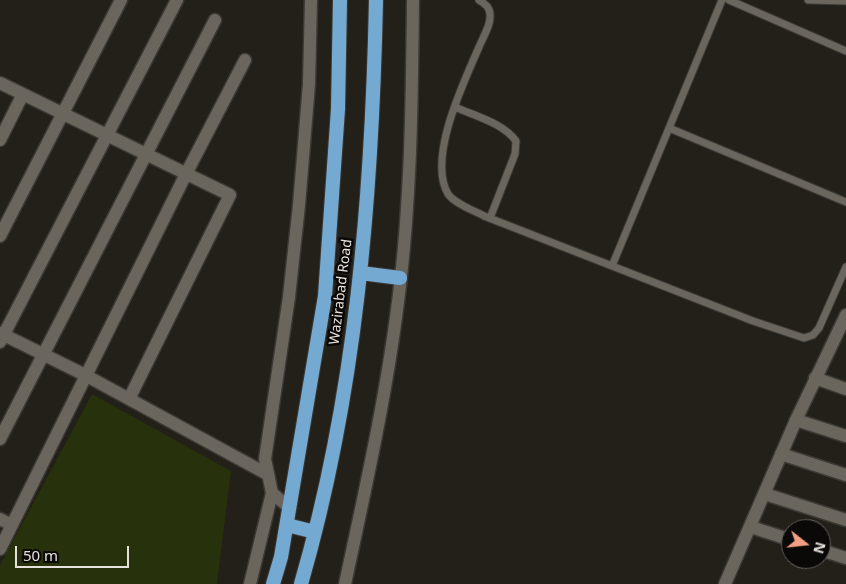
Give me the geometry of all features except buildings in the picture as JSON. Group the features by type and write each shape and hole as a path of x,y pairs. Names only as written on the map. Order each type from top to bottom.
{"highway":[{"name":"Wazirabad Road","path":"273,584 281,557 290,508 325,296 338,109 340,0"},
{"name":"Wazirabad Road","path":"301,584 337,437 361,273 374,122 376,0"},
{"path":"361,273 400,278"},
{"path":"287,524 315,532"}],"street":[{"path":"0,236 121,0"},
{"path":"177,0 1,337 85,375 267,474"},
{"path":"250,584 272,493 267,474 265,449 289,297 299,205 309,84 311,0"},
{"path":"345,584 374,447 398,302 412,138 413,0"},
{"path":"0,439 215,20"},
{"path":"0,549 85,375 245,60"},
{"path":"0,83 230,195 129,399"},
{"path":"0,140 24,94"},
{"path":"725,584 796,420 846,315"},
{"path":"816,378 846,389"},
{"path":"796,420 846,436"},
{"path":"781,454 846,474"},
{"path":"272,493 290,508"},
{"path":"765,494 846,520"},
{"path":"0,519 12,525"},
{"path":"751,527 781,537"},
{"path":"831,553 846,558"}],"lane":[{"path":"480,0 488,2 490,15 487,28 455,107 444,147 444,185 449,196 490,218 753,321 804,338 813,335 819,328 846,268"},
{"path":"612,266 722,0"},
{"path":"729,0 846,52"},
{"path":"808,0 846,0"},
{"path":"455,107 502,128 511,134 516,141 515,154 490,218"},
{"path":"669,128 846,202"}],"green space":[{"path":"92,394 231,471 217,584 0,584 0,565"}]}
